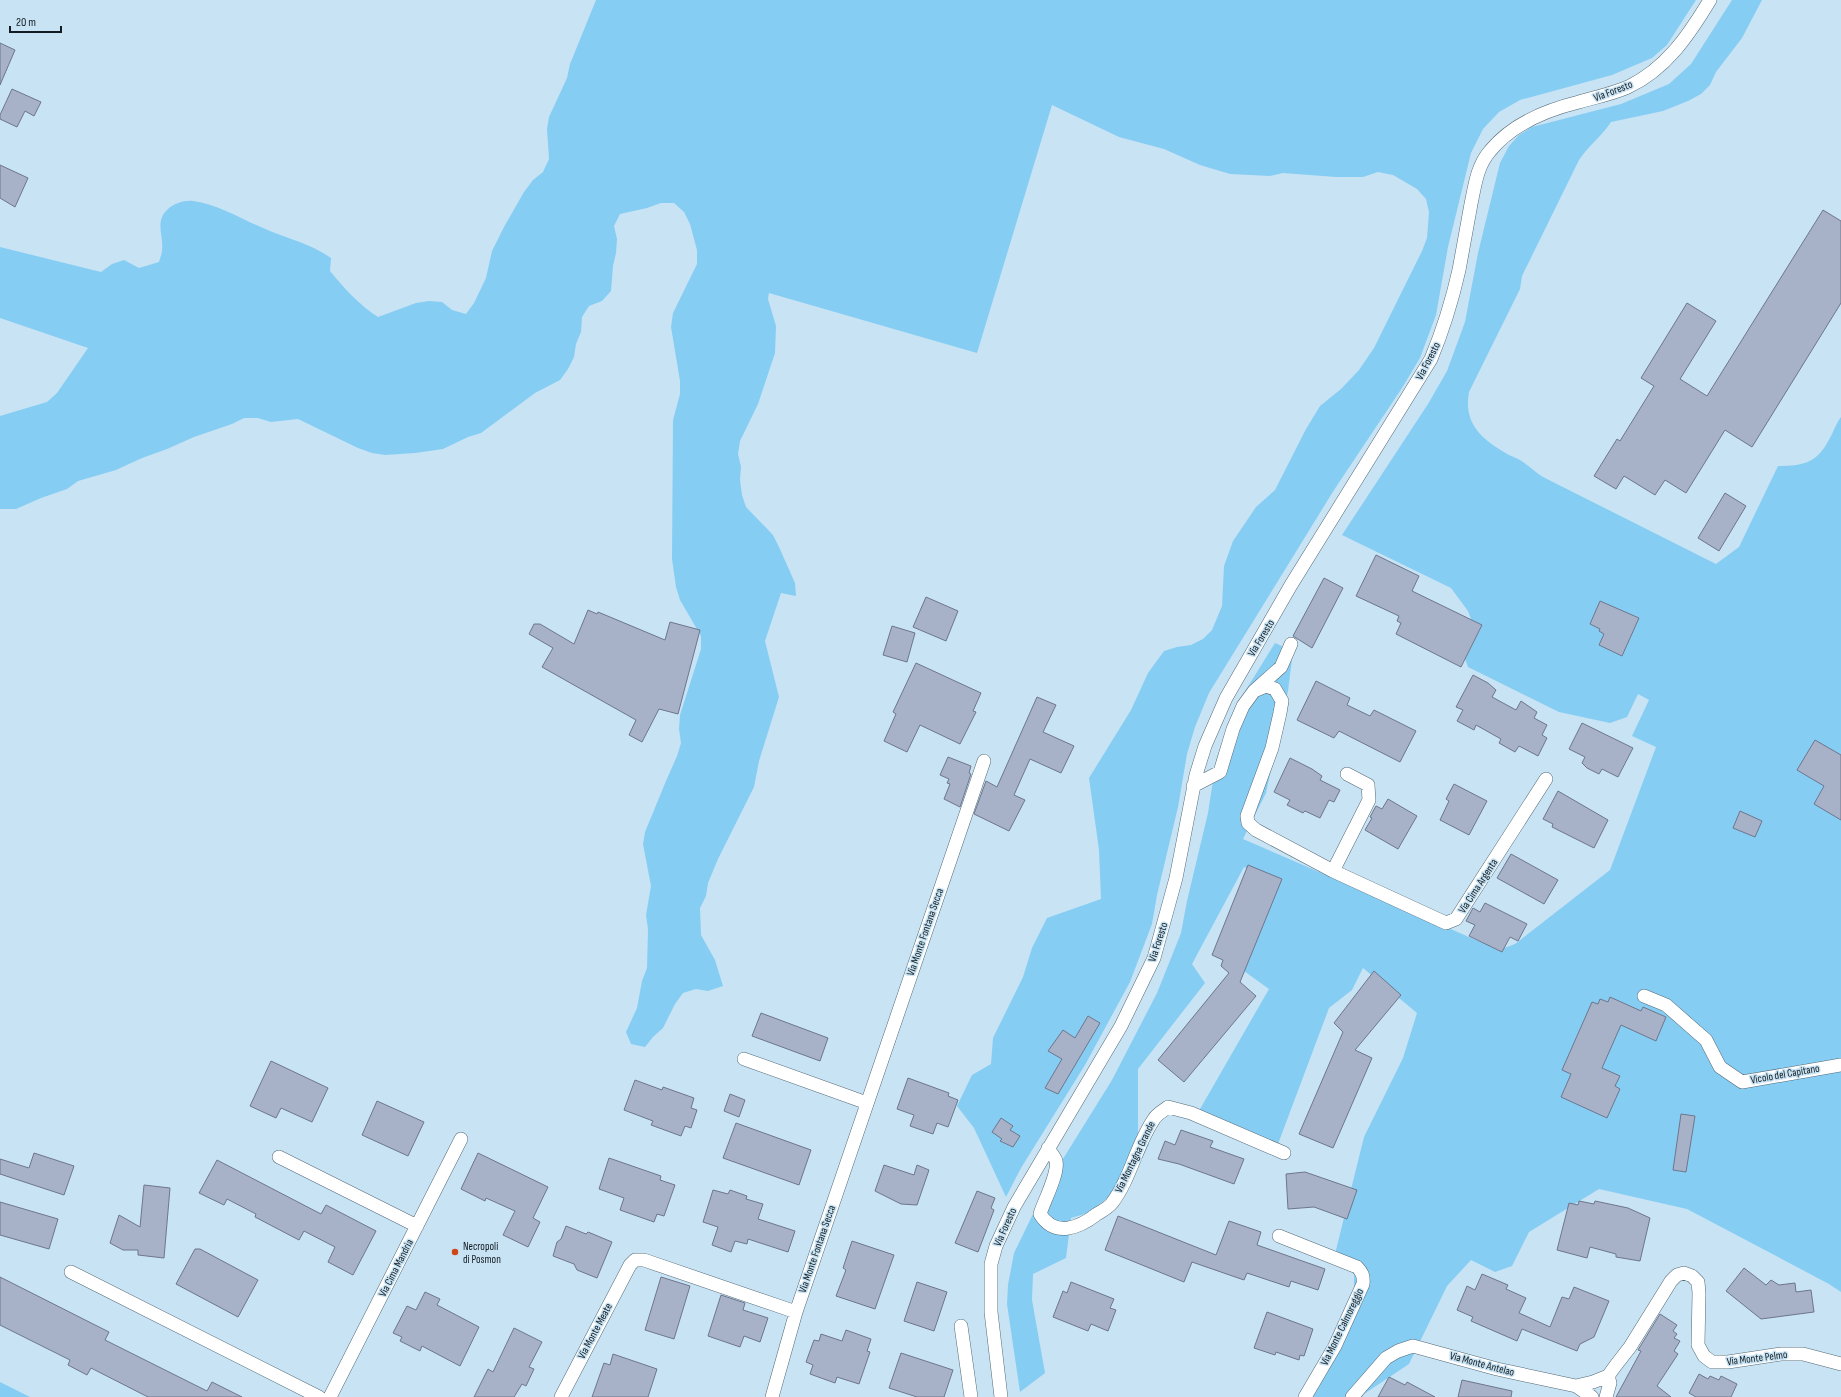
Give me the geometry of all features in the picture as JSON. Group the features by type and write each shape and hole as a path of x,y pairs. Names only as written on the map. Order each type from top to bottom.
{"street":[{"name":"Via Foresto","path":"1001,1397 990,1312 991,1264 996,1246 1014,1207 1121,1026 1154,958 1176,878 1193,786 1205,746 1212,729 1249,656 1291,585 1431,359 1443,330 1459,270 1474,185 1479,169 1489,152 1506,134 1525,121 1578,102 1601,97 1629,87 1649,74 1675,53 1694,27 1710,0"},
{"path":"1193,786 1220,772 1233,729 1243,706 1254,691 1281,667 1291,644"},
{"name":"Via Cima Argenta","path":"1254,691 1266,686 1275,688 1282,702 1272,748 1247,816 1248,823 1256,830 1334,871 1446,924 1456,919 1546,779"},
{"name":"Via Monte Fontana Secca","path":"772,1397 796,1312 984,761"},
{"path":"1334,871 1368,800 1368,785 1346,774"},
{"name":"Vicolo del Capitano","path":"1644,996 1666,1005 1706,1040 1720,1068 1742,1082 1841,1065"},
{"path":"744,1059 867,1103"},
{"name":"Via Montagna Grande","path":"1048,1148 1056,1160 1057,1171 1044,1200 1040,1214 1045,1222 1054,1227 1066,1230 1087,1222 1111,1204 1126,1179 1143,1139 1154,1118 1168,1107 1191,1113 1284,1153"},
{"name":"Via Cima Mandria","path":"330,1397 461,1139"},
{"path":"279,1157 417,1226"},
{"name":"Via Monte Calmoreggio","path":"1279,1236 1357,1267 1362,1272 1364,1278 1363,1284 1335,1346 1305,1397"},
{"name":"Via Monte Meate","path":"561,1397 630,1265 635,1260 644,1260 796,1312"},
{"path":"71,1272 319,1397"},
{"name":"Via Monte Pelmo","path":"1608,1376 1630,1347 1671,1281 1677,1275 1684,1273 1692,1276 1698,1282 1698,1345 1704,1356 1712,1362 1728,1362 1781,1354 1803,1354 1841,1364"},
{"path":"961,1326 971,1397"},
{"name":"Via Monte Antelao","path":"1352,1397 1386,1358 1398,1351 1414,1346 1497,1369 1576,1386 1594,1382 1608,1376"},
{"path":"1606,1397 1610,1383 1608,1376"},
{"path":"1576,1386 1592,1397"}],"shaded area":[{"path":"596,0 1696,0 1667,45 1652,58 1612,75 1520,100 1499,112 1483,129 1471,153 1448,247 1436,315 1420,358 1402,388 1334,490 1209,693 1195,727 1187,754 1178,807 1157,895 1152,924 1130,982 1085,1065 1021,1168 1006,1197 974,1128 957,1106 972,1075 991,1064 993,1038 1023,977 1032,948 1047,918 1101,899 1099,850 1089,778 1131,710 1148,673 1164,651 1191,645 1203,639 1212,630 1222,606 1224,566 1233,541 1256,507 1275,490 1306,429 1320,406 1341,389 1359,370 1374,348 1427,238 1429,212 1426,199 1417,189 1393,175 1378,172 1363,177 1336,177 1283,173 1270,176 1230,174 1200,165 1164,149 1119,137 1052,105 977,353 769,293 768,299 776,326 775,353 758,404 740,441 738,454 741,467 740,480 742,495 746,507 773,535 795,583 796,596 781,593 765,641 779,697 759,761 754,787 718,859 708,883 706,896 700,908 701,935 715,960 723,986 708,991 696,989 683,993 675,1004 663,1028 645,1047 631,1044 626,1032 637,1008 642,981 647,968 648,929 646,915 651,886 643,844 645,832 681,743 679,729 680,715 701,649 701,636 680,600 676,587 672,559 673,420 680,394 680,381 671,327 673,313 697,264 697,250 690,224 684,212 674,203 661,203 647,208 620,214 614,226 617,239 611,291 602,301 589,306 582,317 581,332 576,344 574,357 568,369 560,380 535,393 481,433 468,437 443,449 385,455 372,453 358,448 298,419 271,422 258,418 244,418 232,424 194,437 142,458 116,470 78,481 67,489 16,509 0,509 0,416 47,402 57,393 88,348 0,318 0,247 101,272 112,264 124,260 139,268 159,262 162,253 160,229 161,218 168,209 186,201 193,201 213,206 324,253 331,258 330,271 335,277 359,302 378,317 416,303 429,301 442,302 452,310 466,314 474,303 486,278 492,251 504,227 524,192 533,180 543,172 549,159 547,129 549,117 567,78 570,64"},
{"path":"1732,0 1762,0 1742,38 1716,72 1710,85 1701,94 1663,111 1611,122 1579,160 1522,276 1520,289 1469,392 1468,404 1472,422 1483,437 1509,455 1520,460 1543,477 1716,564 1739,547 1778,466 1796,465 1810,461 1816,457 1826,445 1841,417 1841,1292 1829,1284 1687,1209 1599,1189 1529,1232 1512,1266 1495,1272 1471,1260 1447,1286 1409,1364 1364,1394 1362,1397 1305,1397 1354,1301 1354,1273 1342,1267 1336,1250 1364,1137 1403,1058 1417,1013 1363,968 1352,990 1329,1008 1278,1144 1196,1116 1269,989 1237,966 1277,883 1244,867 1192,964 1205,983 1138,1069 1138,1139 1149,1144 1133,1178 1088,1213 1071,1218 1066,1258 1033,1274 1032,1300 1045,1373 1020,1392 1007,1304 1008,1285 1014,1253 1048,1183 1112,1080 1157,993 1181,933 1208,813 1216,761 1224,737 1236,706 1275,643 1293,651 1288,691 1266,793 1243,839 1499,950 1515,944 1610,870 1656,747 1632,736 1649,700 1638,694 1627,717 1610,723 1559,712 1468,667 1462,650 1474,627 1468,611 1451,588 1342,535 1428,404 1447,371 1465,322 1478,253 1500,163 1509,146 1519,135 1532,127 1621,104 1669,84 1691,64"},
{"path":"0,1382 30,1397 0,1397"}],"building":[{"path":"0,43 15,50 0,85"},
{"path":"12,89 41,102 34,116 25,111 17,127 0,119 0,115"},
{"path":"0,165 28,178 15,207 0,198"},
{"path":"1823,210 1841,221 1841,303 1752,447 1725,430 1686,493 1665,480 1655,495 1624,476 1616,489 1594,476 1617,439 1620,441 1654,386 1641,378 1687,303 1716,321 1680,379 1707,396"},
{"path":"1725,493 1746,506 1719,551 1698,538"},
{"path":"1376,555 1419,576 1412,591 1482,625 1461,667 1396,634 1401,623 1397,621 1399,616 1356,596"},
{"path":"1324,578 1343,588 1312,648 1293,636"},
{"path":"926,597 958,611 946,641 913,627"},
{"path":"1600,601 1639,618 1622,656 1599,645 1604,634 1599,631 1600,629 1590,624"},
{"path":"588,610 597,614 598,612 665,640 670,622 700,630 678,714 659,709 642,742 629,735 636,720 542,667 553,648 529,634 534,624 540,624 574,644"},
{"path":"892,626 915,633 907,662 883,655"},
{"path":"916,663 981,693 973,711 976,712 960,744 920,725 907,752 884,741 896,714 893,712"},
{"path":"1473,675 1488,683 1496,690 1492,697 1516,710 1521,701 1537,712 1534,718 1547,725 1542,735 1547,738 1538,756 1519,746 1515,752 1499,743 1501,739 1476,725 1474,730 1457,721 1463,710 1456,707"},
{"path":"1316,681 1350,698 1347,705 1370,716 1374,710 1416,731 1400,762 1339,731 1334,738 1297,720"},
{"path":"1037,697 1056,705 1043,732 1074,746 1061,773 1030,759 1014,795 1025,800 1009,831 974,814 986,781 997,787"},
{"path":"1582,723 1633,748 1618,777 1602,769 1599,774 1587,768 1582,763 1585,757 1569,749"},
{"path":"1815,740 1841,755 1841,820 1814,804 1824,786 1797,770"},
{"path":"948,757 971,766 969,773 971,774 960,807 944,799 950,784 947,783 949,779 940,775"},
{"path":"1290,758 1312,769 1322,776 1320,780 1340,790 1334,802 1329,800 1320,818 1305,811 1303,813 1287,805 1290,800 1274,792"},
{"path":"1454,784 1487,801 1469,835 1440,820 1449,801 1446,799"},
{"path":"1558,791 1608,820 1594,848 1552,827 1553,824 1543,819"},
{"path":"1388,799 1417,816 1398,849 1365,830 1372,818 1370,817 1376,806 1382,809"},
{"path":"1740,811 1762,821 1755,837 1733,828"},
{"path":"1511,854 1558,880 1544,904 1497,878"},
{"path":"1248,865 1282,879 1240,982 1256,996 1184,1082 1158,1060 1229,973 1221,966 1223,960 1212,955"},
{"path":"1485,903 1527,924 1518,941 1510,937 1502,952 1469,936 1475,925 1466,921 1473,908 1480,912"},
{"path":"1374,971 1401,995 1355,1050 1372,1058 1333,1148 1299,1134 1343,1032 1334,1023"},
{"path":"1610,997 1641,1011 1643,1007 1666,1017 1656,1041 1621,1025 1602,1068 1620,1076 1615,1086 1620,1089 1607,1118 1561,1097 1571,1074 1562,1070 1592,1002 1598,1004 1600,999 1608,1002"},
{"path":"761,1013 828,1038 820,1061 752,1036"},
{"path":"1088,1016 1100,1023 1058,1094 1045,1088 1062,1059 1048,1051 1063,1030 1075,1038"},
{"path":"271,1061 328,1088 312,1122 281,1108 276,1118 250,1106"},
{"path":"908,1078 949,1093 948,1096 958,1100 948,1127 937,1123 933,1134 910,1126 914,1115 897,1109"},
{"path":"635,1080 662,1090 663,1087 694,1098 691,1108 697,1110 691,1128 685,1126 681,1136 651,1125 653,1121 624,1110"},
{"path":"730,1094 745,1100 739,1117 724,1111"},
{"path":"377,1101 424,1122 408,1156 362,1135"},
{"path":"1681,1114 1695,1116 1686,1172 1673,1170"},
{"path":"1001,1118 1013,1126 1010,1130 1020,1136 1013,1147 1000,1141 1002,1139 992,1132"},
{"path":"736,1123 811,1150 799,1185 723,1158"},
{"path":"1181,1130 1213,1141 1210,1147 1244,1159 1234,1184 1179,1164 1158,1159 1165,1141 1175,1145"},
{"path":"34,1153 74,1166 64,1195 0,1174 0,1159 29,1168"},
{"path":"478,1153 548,1187 533,1218 540,1222 528,1247 503,1235 515,1211 486,1198 485,1201 461,1189"},
{"path":"609,1158 661,1176 660,1180 675,1185 664,1216 657,1214 654,1222 620,1210 624,1198 599,1189"},
{"path":"217,1160 321,1214 326,1205 376,1231 353,1275 328,1262 335,1247 304,1231 299,1240 255,1217 256,1214 227,1199 224,1205 199,1193"},
{"path":"884,1165 914,1175 917,1165 929,1170 917,1205 901,1204 875,1191"},
{"path":"1305,1172 1357,1190 1347,1219 1314,1207 1288,1209 1286,1174"},
{"path":"144,1185 170,1188 164,1258 138,1255 138,1250 123,1250 110,1243 119,1215 140,1227"},
{"path":"713,1190 728,1194 730,1190 747,1196 746,1199 763,1204 758,1219 795,1231 788,1252 748,1239 747,1244 735,1241 731,1252 712,1245 718,1227 703,1222"},
{"path":"977,1191 995,1198 991,1208 994,1210 978,1252 955,1243"},
{"path":"1579,1201 1594,1204 1595,1201 1628,1208 1650,1218 1640,1261 1616,1257 1616,1254 1590,1247 1587,1258 1557,1250 1569,1203 1578,1205"},
{"path":"0,1202 58,1219 49,1249 0,1235"},
{"path":"1118,1216 1216,1255 1229,1221 1261,1232 1257,1245 1325,1269 1318,1290 1291,1281 1289,1287 1247,1273 1244,1280 1192,1262 1184,1282 1105,1250"},
{"path":"566,1226 586,1234 588,1232 612,1242 597,1278 577,1270 574,1264 553,1256 557,1242 561,1239"},
{"path":"852,1241 894,1255 875,1309 836,1296 846,1270 843,1268"},
{"path":"195,1249 200,1249 258,1280 238,1317 176,1284"},
{"path":"1744,1268 1766,1285 1771,1280 1779,1285 1795,1283 1796,1292 1811,1290 1814,1312 1761,1319 1726,1291"},
{"path":"1482,1274 1508,1285 1506,1289 1526,1298 1519,1313 1550,1327 1562,1297 1569,1299 1574,1287 1609,1301 1594,1337 1580,1344 1577,1351 1522,1329 1517,1341 1471,1321 1473,1317 1457,1310 1467,1286 1475,1290"},
{"path":"0,1277 109,1332 105,1340 207,1391 212,1382 242,1397 148,1397 91,1368 87,1375 68,1365 70,1360 0,1325"},
{"path":"661,1277 690,1286 674,1339 645,1330"},
{"path":"917,1282 947,1292 934,1331 904,1321"},
{"path":"1071,1282 1114,1299 1110,1308 1116,1310 1108,1331 1091,1324 1088,1331 1053,1317 1063,1291 1067,1293"},
{"path":"425,1292 440,1299 437,1305 479,1327 460,1366 422,1346 420,1351 400,1341 402,1337 393,1333 407,1306 416,1310"},
{"path":"721,1295 745,1303 743,1310 768,1318 760,1342 744,1336 740,1347 708,1336"},
{"path":"1267,1312 1313,1329 1304,1356 1300,1355 1299,1360 1276,1352 1275,1355 1254,1348"},
{"path":"1660,1314 1677,1325 1673,1331 1677,1334 1674,1338 1680,1341 1674,1351 1678,1354 1657,1386 1671,1397 1616,1397 1641,1351 1638,1350"},
{"path":"514,1328 542,1342 529,1367 534,1369 526,1386 522,1384 514,1397 474,1397 488,1369 493,1372"},
{"path":"846,1330 871,1339 867,1351 870,1352 859,1384 837,1377 835,1383 810,1374 813,1365 806,1362 814,1340 819,1341 821,1334 842,1341"},
{"path":"901,1353 953,1370 944,1397 917,1397 889,1388"},
{"path":"613,1354 657,1369 648,1397 592,1397 604,1363 610,1365"},
{"path":"1699,1374 1708,1379 1710,1376 1719,1380 1721,1376 1737,1384 1731,1397 1696,1397 1689,1393"},
{"path":"1389,1377 1405,1385 1407,1382 1435,1397 1378,1397"},
{"path":"1462,1380 1512,1391 1511,1397 1458,1397"}],"place":[{"name":"Necropoli di Posmon","path":"455,1252"}]}
